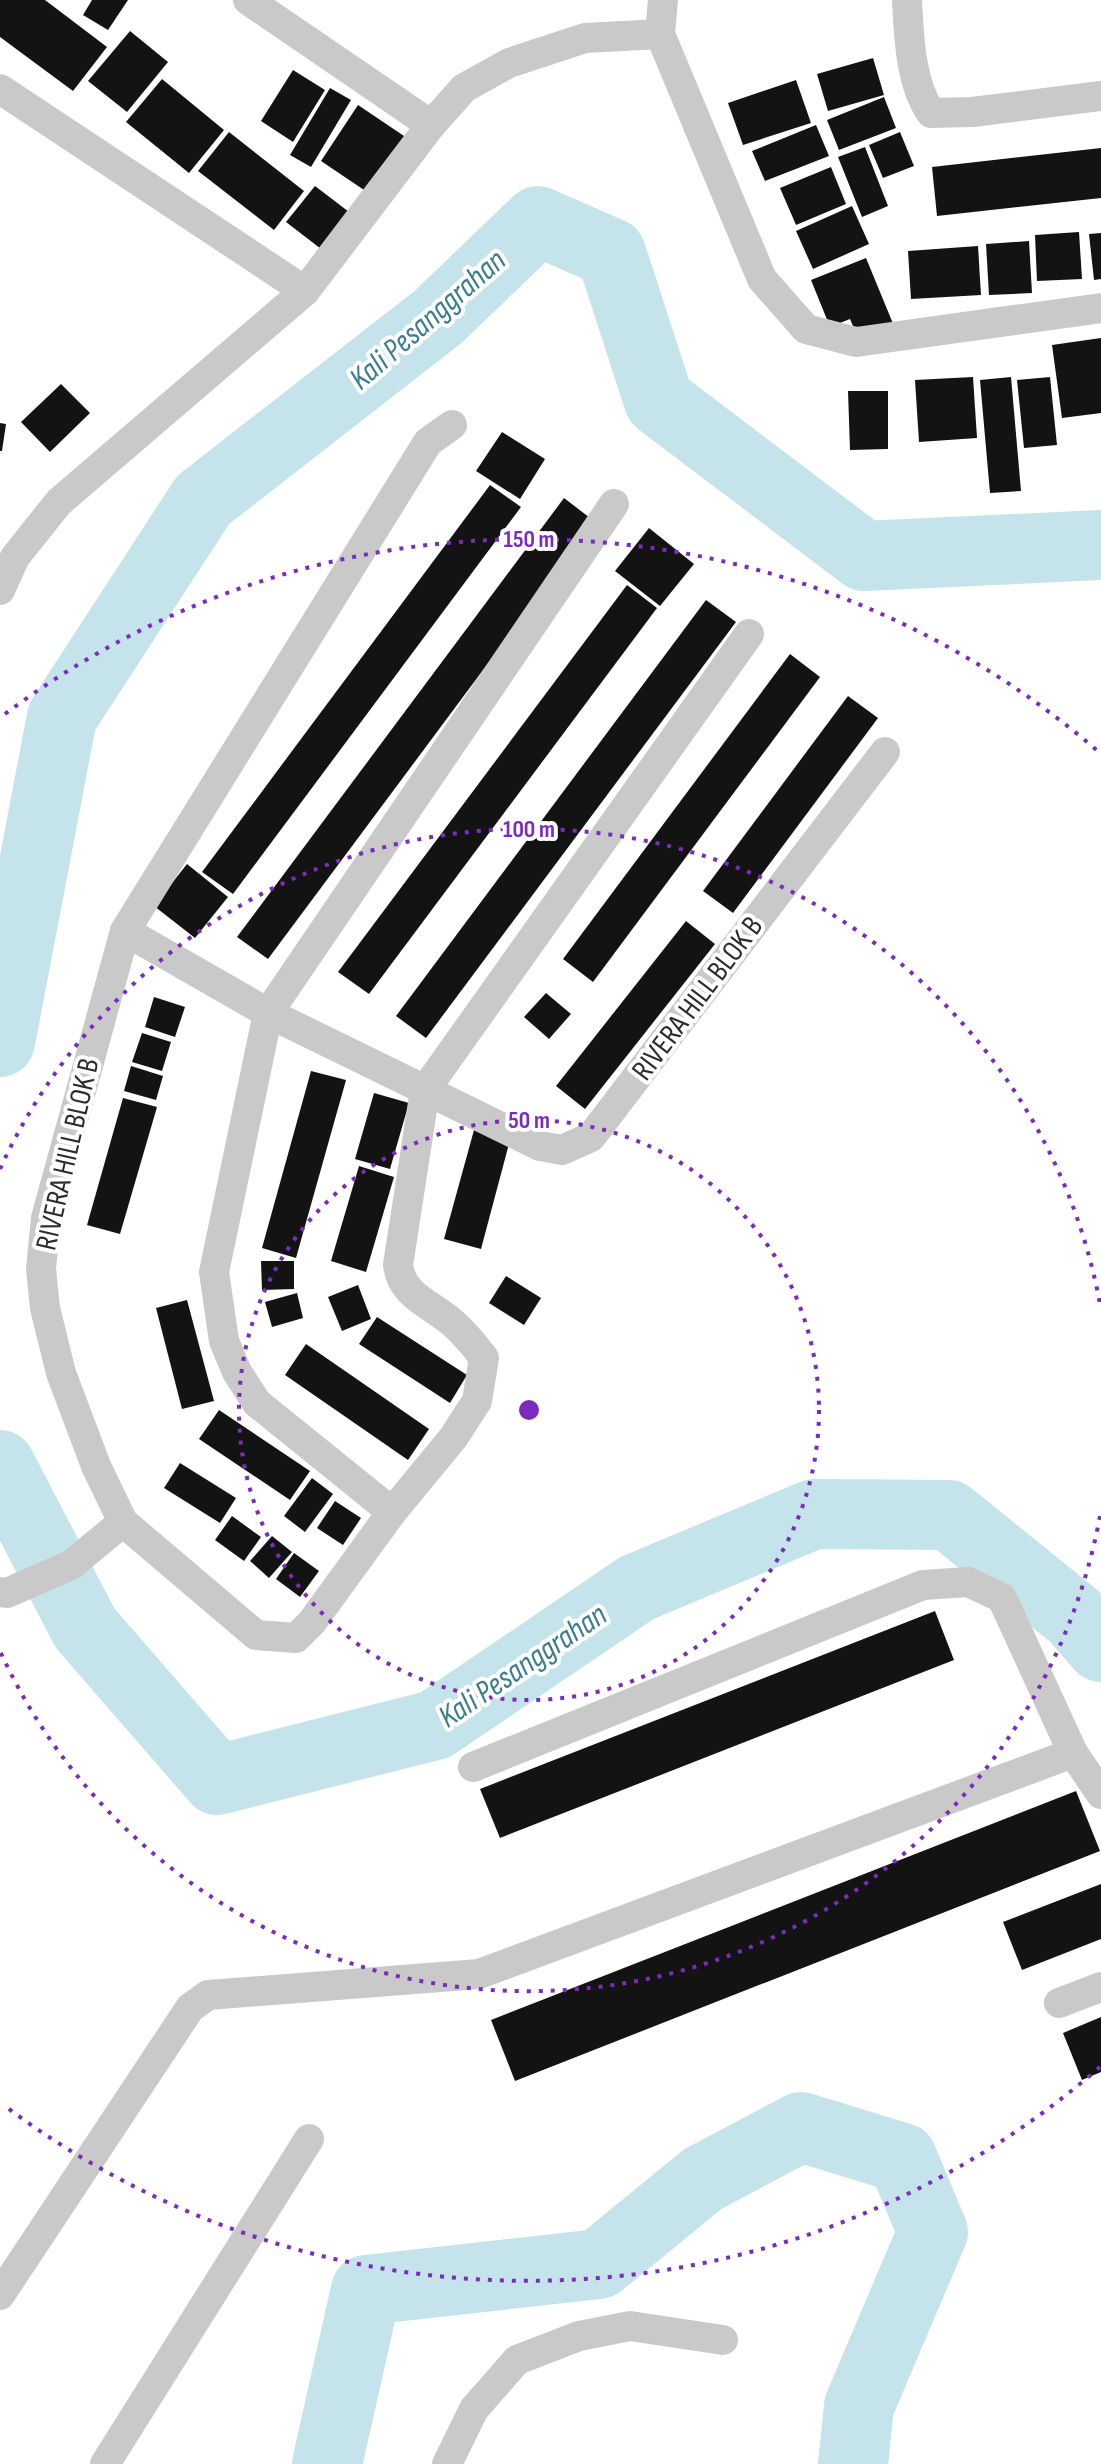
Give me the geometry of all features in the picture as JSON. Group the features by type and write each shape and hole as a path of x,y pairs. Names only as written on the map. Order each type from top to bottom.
{"street":[{"path":"248,0 431,125"},
{"path":"663,0 660,34 762,279 806,329 856,342 1101,308"},
{"path":"907,0 921,98 931,113 972,112 1101,96"},
{"path":"0,590 8,554 59,502 305,291 431,125 464,88 509,63 585,38 660,34"},
{"path":"0,89 305,291"},
{"name":"RIVERA HILL BLOK B","path":"452,425 428,442 125,931 46,1218 41,1269 45,1308 61,1373 96,1466 123,1522 256,1635 296,1638 312,1622 392,1512 453,1438 477,1401 484,1358 452,1322 408,1292 400,1279 398,1265 425,1090 749,634"},
{"path":"392,1512 257,1403 237,1372 224,1341 214,1272 268,1013 614,504"},
{"name":"RIVERA HILL BLOK B","path":"125,931 268,1013 540,1146 562,1150 591,1137 885,752"},
{"path":"4,1592 71,1565 123,1522"},
{"path":"473,1767 923,1585 968,1582 1002,1598 1073,1753 1101,1794"},
{"path":"0,2295 190,2008 208,1995 479,1974 1073,1753"},
{"path":"1059,2003 1101,1987"},
{"path":"105,2464 309,2139"},
{"path":"447,2464 474,2409 517,2360 579,2336 630,2326 723,2340"}],"building":[{"path":"0,0 45,0 107,47 73,91 0,37"},
{"path":"92,0 128,0 108,30 83,15"},
{"path":"130,31 168,62 127,112 88,81"},
{"path":"873,58 884,95 828,111 817,74"},
{"path":"293,70 325,90 293,142 261,121"},
{"path":"162,79 224,130 189,173 126,122"},
{"path":"796,80 811,123 743,145 728,103"},
{"path":"330,88 351,100 311,167 290,155"},
{"path":"884,97 896,128 839,150 827,120"},
{"path":"358,105 407,138 370,194 321,161"},
{"path":"816,125 829,156 765,181 752,151"},
{"path":"229,132 304,191 274,230 198,171"},
{"path":"900,132 914,166 883,178 869,145"},
{"path":"865,147 888,206 862,217 838,157"},
{"path":"1101,148 1101,198 937,216 932,167"},
{"path":"831,167 846,204 796,225 780,188"},
{"path":"315,186 353,215 325,252 286,222"},
{"path":"852,206 869,244 813,269 796,231"},
{"path":"1079,232 1082,279 1037,281 1035,235"},
{"path":"1101,233 1101,279 1094,280 1089,234"},
{"path":"1029,241 1032,293 989,295 986,244"},
{"path":"978,246 981,295 911,299 908,251"},
{"path":"866,258 894,326 859,340 850,319 830,327 811,280"},
{"path":"1101,338 1101,413 1062,418 1052,345"},
{"path":"973,377 977,438 919,442 915,380"},
{"path":"1011,377 1021,491 990,493 980,380"},
{"path":"1050,377 1057,445 1024,448 1017,380"},
{"path":"61,384 90,413 50,452 21,422"},
{"path":"848,391 888,391 888,449 850,450"},
{"path":"0,423 6,424 2,451 0,451"},
{"path":"502,432 545,459 520,499 476,471"},
{"path":"490,485 521,507 233,894 202,872"},
{"path":"564,498 594,521 268,959 237,937"},
{"path":"649,528 694,564 660,606 615,571"},
{"path":"627,585 657,608 369,994 338,972"},
{"path":"706,600 736,622 426,1038 396,1016"},
{"path":"790,654 820,677 593,982 563,959"},
{"path":"848,696 878,718 733,913 703,891"},
{"path":"187,864 228,897 195,938 154,906"},
{"path":"686,921 715,944 585,1109 556,1086"},
{"path":"546,993 571,1014 549,1039 524,1017"},
{"path":"154,997 185,1007 175,1037 145,1027"},
{"path":"142,1033 171,1042 162,1071 132,1062"},
{"path":"131,1066 163,1076 156,1100 124,1091"},
{"path":"311,1071 346,1080 296,1258 262,1248"},
{"path":"374,1093 409,1103 390,1169 355,1159"},
{"path":"123,1098 157,1107 120,1234 87,1225"},
{"path":"474,1130 510,1140 481,1249 444,1239"},
{"path":"359,1166 394,1177 366,1272 331,1261"},
{"path":"261,1261 294,1261 294,1289 262,1290"},
{"path":"506,1276 541,1298 524,1325 489,1303"},
{"path":"358,1285 371,1319 342,1331 328,1297"},
{"path":"297,1293 303,1318 272,1327 265,1302"},
{"path":"187,1300 214,1401 182,1409 156,1308"},
{"path":"377,1317 467,1375 450,1403 359,1344"},
{"path":"306,1344 429,1429 408,1460 285,1375"},
{"path":"219,1410 310,1471 290,1500 199,1439"},
{"path":"180,1463 236,1498 220,1523 164,1488"},
{"path":"312,1478 333,1494 305,1532 284,1516"},
{"path":"335,1501 361,1518 343,1545 317,1528"},
{"path":"232,1516 261,1537 244,1561 215,1540"},
{"path":"272,1536 292,1552 269,1578 250,1561"},
{"path":"294,1553 319,1571 300,1597 276,1579"},
{"path":"935,1611 954,1660 500,1838 480,1789"},
{"path":"1076,1791 1100,1851 515,2081 491,2020"},
{"path":"1101,1884 1101,1939 1022,1970 1003,1922"},
{"path":"1101,2017 1101,2072 1082,2080 1063,2033"}],"waterway":[{"name":"Kali Pesanggrahan","path":"0,1042 62,717 203,500 438,317 538,221 611,253 659,401 864,556 1101,545"},
{"name":"Kali Pesanggrahan","path":"0,1465 85,1628 217,1780 435,1725 637,1588 814,1514 949,1515 1074,1616 1101,1647"},
{"name":"Kali Pesanggrahan","path":"327,2464 366,2290 599,2264 703,2179 801,2127 902,2158 933,2232 859,2406 853,2464"}]}
